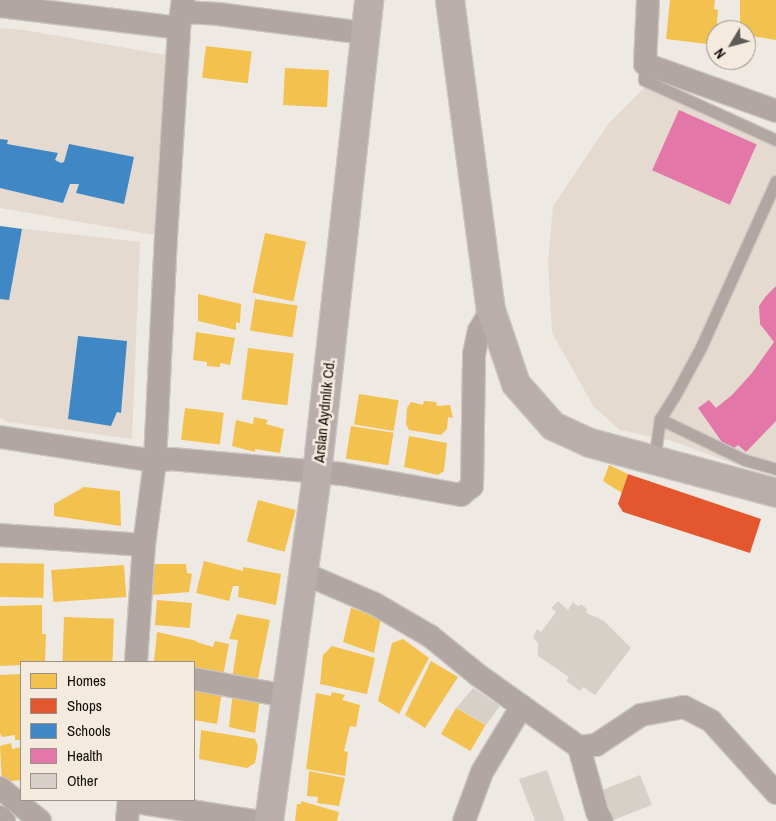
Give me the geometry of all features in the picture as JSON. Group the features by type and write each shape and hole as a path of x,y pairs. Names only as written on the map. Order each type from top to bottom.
{"street":[{"name":"Arslan Aydınlık Cd.","path":"269,821 317,473 369,0"},
{"path":"450,0 491,310 516,384 553,426 590,444 776,493"},
{"path":"648,0 645,64 776,110"},
{"path":"0,6 218,14 365,33"},
{"path":"136,661 144,545 155,460 181,13"},
{"path":"0,437 155,460 171,459 342,474 461,495 472,486 474,354 479,331 491,310"},
{"path":"0,535 144,545"},
{"path":"303,573 375,604 430,636 578,747 597,812 602,821"},
{"path":"195,679 286,696"},
{"path":"464,821 482,772 522,706"},
{"path":"578,747 596,745 641,715 684,708 711,721 776,792"},
{"path":"13,796 40,821"},
{"path":"128,807 254,821"},
{"path":"0,817 4,821"}],"lane":[{"path":"645,64 644,80 776,140"},
{"path":"654,460 660,419 701,347 776,181"},
{"path":"660,419 745,460 776,469"}],"shaded area":[{"path":"0,28 24,30 178,57 166,237 0,208"},
{"path":"655,77 766,134 776,137 776,474 743,467 672,441 620,430 594,407 552,333 548,262 553,206 609,123"},
{"path":"0,226 140,242 132,439 8,422 0,418"}],"building: Homes":[{"path":"670,0 715,0 714,9 718,10 717,20 706,20 706,44 666,39"},
{"path":"740,0 776,0 776,40 756,37 756,20 740,20"},
{"path":"206,46 252,52 248,83 202,78"},
{"path":"285,68 329,70 327,107 283,105"},
{"path":"265,233 306,242 293,301 252,293"},
{"path":"198,294 241,304 240,323 236,322 236,330 198,321"},
{"path":"255,299 297,306 292,337 250,331"},
{"path":"196,332 235,338 230,365 220,363 220,367 207,366 207,362 193,360"},
{"path":"248,348 294,354 287,405 242,400"},
{"path":"359,394 399,400 394,431 354,425"},
{"path":"424,401 436,402 437,406 450,405 453,418 448,417 447,429 441,435 409,430 406,424 407,408 411,402 423,405"},
{"path":"185,408 224,413 220,445 181,440"},
{"path":"254,417 268,420 266,424 284,429 280,453 255,449 255,452 232,446 236,420 253,424"},
{"path":"351,426 393,433 388,465 346,459"},
{"path":"409,436 447,443 444,471 438,475 404,467"},
{"path":"609,465 628,474 622,493 603,481"},
{"path":"84,487 120,491 121,526 54,516 54,504"},
{"path":"258,500 296,510 285,552 247,542"},
{"path":"204,561 243,571 243,567 281,574 276,605 238,597 239,586 233,586 229,601 196,593"},
{"path":"0,563 44,564 43,598 0,597"},
{"path":"153,564 186,564 187,573 192,574 189,592 152,595"},
{"path":"124,565 126,597 53,602 51,570"},
{"path":"157,600 192,603 190,628 155,625"},
{"path":"42,605 42,634 46,634 45,661 20,661 20,665 0,666 0,606"},
{"path":"351,608 381,618 374,653 343,642"},
{"path":"237,614 270,620 257,684 232,679 238,640 229,639"},
{"path":"64,617 114,619 112,661 62,661"},
{"path":"157,632 197,641 213,647 215,641 229,644 223,676 195,671 195,661 154,661"},
{"path":"403,639 429,658 399,714 378,701 392,643"},
{"path":"332,646 375,658 367,694 320,684 323,655"},
{"path":"431,661 458,677 425,728 405,715"},
{"path":"20,674 20,740 15,740 15,735 2,737 0,733 0,675"},
{"path":"195,688 222,691 217,724 195,720"},
{"path":"233,692 260,698 255,733 229,727"},
{"path":"332,692 345,695 342,700 360,705 356,727 350,726 344,751 348,752 345,776 306,769 316,693 331,696"},
{"path":"456,708 485,725 470,751 441,734"},
{"path":"201,730 255,739 258,746 255,763 247,768 199,759"},
{"path":"11,743 12,749 20,747 20,780 2,782 0,746"},
{"path":"309,771 345,778 339,806 317,803 318,797 307,796"},
{"path":"301,801 339,812 337,821 295,821 297,804 301,804"}],"building: Shops":[{"path":"628,474 761,519 750,553 623,512 618,504"}],"building: Schools":[{"path":"0,139 8,140 7,144 58,153 55,160 61,163 64,162 69,144 134,157 124,204 76,193 79,184 70,184 63,203 0,188"},
{"path":"0,226 22,229 9,300 0,299"},
{"path":"78,336 127,341 121,413 117,412 111,426 68,419"}],"building: Health":[{"path":"679,110 757,145 730,205 652,170"},
{"path":"776,286 776,421 746,452 738,445 729,452 698,408 709,400 716,408 732,395 752,373 774,342 760,324 759,306"}],"building: Other":[{"path":"558,601 568,610 573,602 578,606 581,604 587,609 586,613 603,620 631,648 595,695 583,687 580,691 566,681 569,677 538,656 538,643 533,638 537,629 541,632 556,612 551,608"},
{"path":"473,688 500,706 486,725 456,708"},
{"path":"547,770 565,821 535,821 519,779"},
{"path":"640,775 652,805 614,820 602,790"}]}
